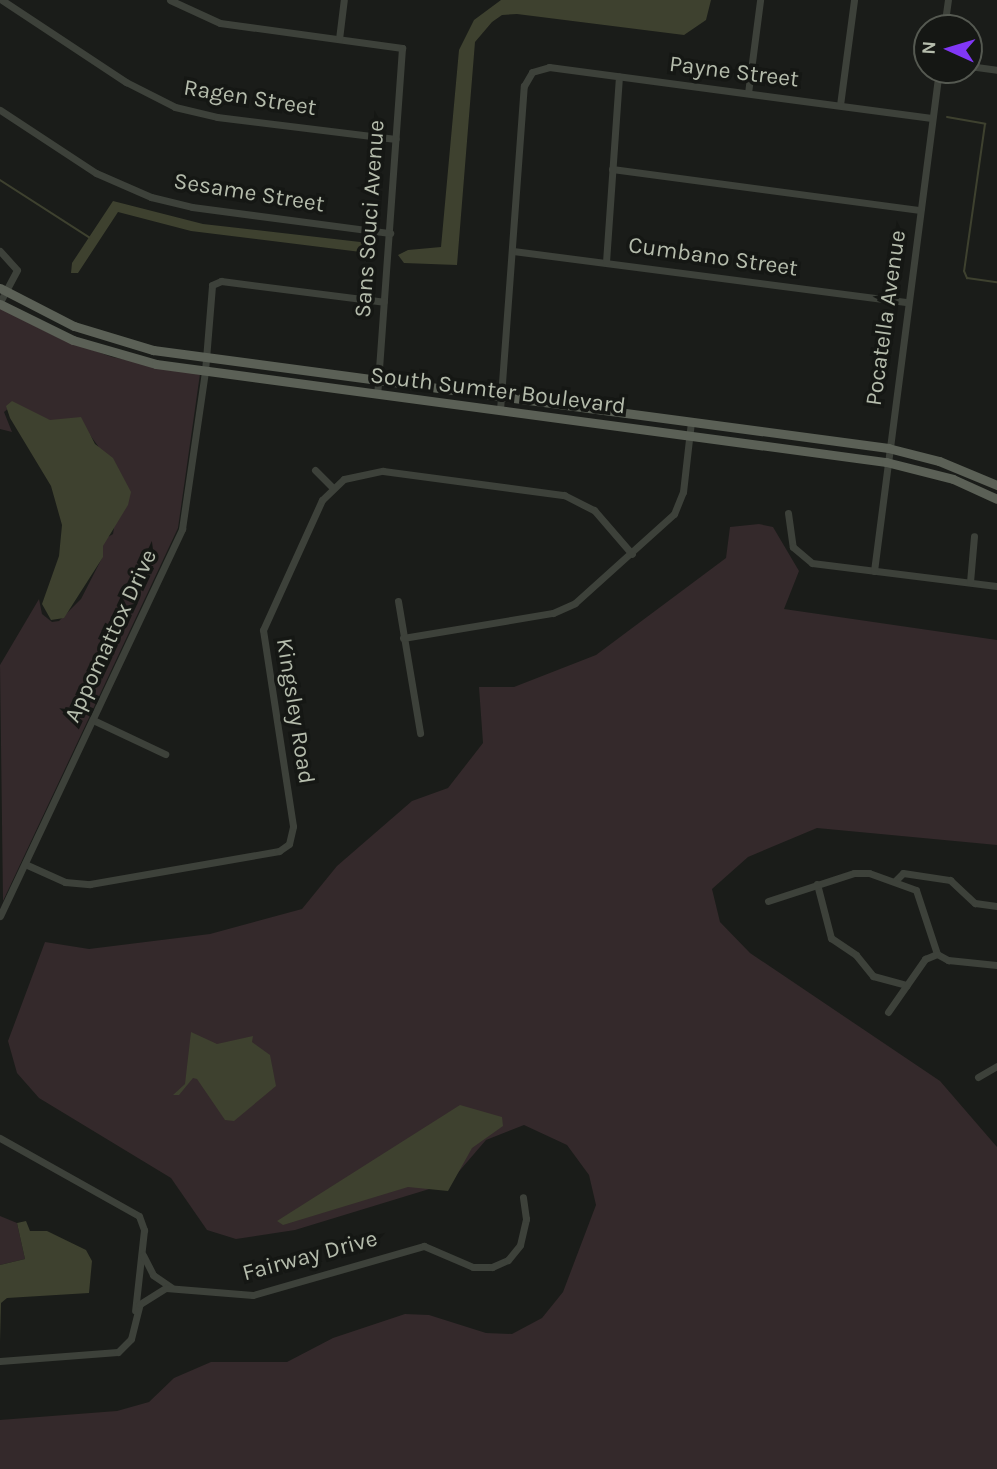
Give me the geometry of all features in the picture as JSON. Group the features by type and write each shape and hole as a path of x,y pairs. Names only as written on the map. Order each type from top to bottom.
{"main road":[{"name":"South Sumter Boulevard","path":"3,290 109,338 206,357 888,448 939,461 997,485"},
{"name":"South Sumter Boulevard","path":"0,303 104,351 205,371 886,462 930,472 997,499"}],"street":[{"name":"Ragen Street","path":"2,0 133,87 175,107 217,117 396,139"},
{"path":"170,0 220,23 339,38 344,0"},
{"path":"748,93 760,0"},
{"path":"840,105 854,0"},
{"name":"Sans Souci Avenue","path":"339,38 402,48 377,394"},
{"name":"Payne Street","path":"513,251 524,86 532,72 549,67 932,118"},
{"path":"606,262 619,76"},
{"name":"Pocatella Avenue","path":"874,571 937,84"},
{"name":"Sesame Street","path":"0,110 96,173 151,197 192,207 390,233"},
{"path":"612,169 920,210"},
{"name":"South Sumter Boulevard","path":"0,251 17,267 3,290 0,303"},
{"path":"500,410 513,251"},
{"name":"Cumbano Street","path":"513,251 908,302"},
{"name":"Appomattox Drive","path":"0,916 182,529 205,371 210,291 217,281 384,302"},
{"path":"403,638 561,611 664,527 677,509 691,422"},
{"path":"315,470 332,487 356,474 376,471 564,495 594,510 632,554"},
{"name":"Kingsley Road","path":"24,864 65,881 90,884 279,851 289,844 293,826 263,630 318,507 332,487"},
{"path":"788,513 791,542 805,560 997,586"},
{"path":"970,582 974,536"},
{"path":"398,601 419,733"},
{"path":"93,720 165,754"},
{"path":"768,901 854,873 869,873 895,881 919,895 937,954 948,960 997,965"},
{"path":"895,881 903,873 950,880 975,902 997,906"},
{"path":"817,884 831,938 856,955 873,976 907,985"},
{"path":"888,1013 925,959 937,954"},
{"path":"978,1077 997,1066"},
{"path":"0,1138 136,1213 143,1224 131,1339 118,1352 0,1362"},
{"name":"Fairway Drive","path":"175,1288 253,1295 425,1246 467,1265 492,1267 508,1259 520,1245 526,1219 523,1197"},
{"path":"142,1246 149,1270 175,1288"},
{"path":"134,1322 146,1299 175,1288"}],"shaded area":[{"path":"501,0 711,0 706,20 684,35 517,14 502,15 492,22 475,42 457,265 404,263 398,255 408,250 441,247 459,50 474,20"},
{"path":"113,201 203,224 369,243 377,254 191,231 118,212 78,273 71,273 72,263"},
{"path":"0,308 59,338 112,357 200,374 178,528 3,901 0,665 39,599 42,614 52,622 59,621 81,599 102,558 103,540 113,534 116,514 98,446 81,423 61,424 10,407 4,412 12,432 0,429"},
{"path":"12,401 50,420 81,417 95,444 113,458 131,492 128,505 103,546 103,557 64,618 51,620 42,604 59,556 62,525 51,486 10,418 6,406"},
{"path":"759,524 773,527 799,571 784,609 997,640 997,845 817,828 748,857 712,889 720,922 750,953 940,1081 997,1147 997,1469 0,1469 0,1420 117,1411 149,1402 174,1378 211,1362 287,1362 333,1338 405,1314 429,1315 486,1333 512,1334 542,1318 563,1292 596,1205 589,1175 567,1145 524,1125 486,1140 449,1183 295,1230 236,1239 207,1230 171,1178 39,1098 17,1073 8,1041 45,942 89,949 210,934 302,909 337,866 412,801 448,788 483,743 479,687 514,687 596,655 726,558 730,527"},
{"path":"191,1032 217,1044 253,1036 252,1042 270,1055 276,1086 234,1121 225,1120 197,1079 193,1078 179,1095 173,1095 185,1084"},
{"path":"460,1105 502,1117 503,1126 472,1148 448,1191 408,1187 283,1225 277,1221"},
{"path":"0,1216 17,1223 25,1259 0,1265"},
{"path":"26,1221 30,1231 47,1231 86,1250 92,1261 89,1293 7,1298 1,1303 0,1342 0,1265 25,1259 17,1223"}],"waterway":[{"path":"947,117 985,124 964,271 967,278 997,282"},
{"path":"0,180 90,238"}]}
